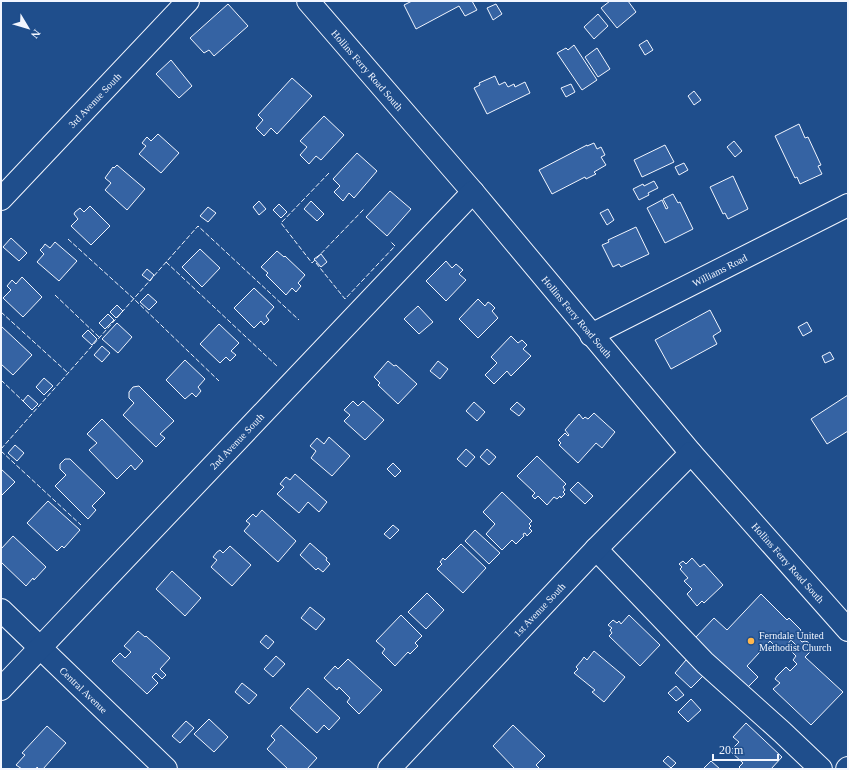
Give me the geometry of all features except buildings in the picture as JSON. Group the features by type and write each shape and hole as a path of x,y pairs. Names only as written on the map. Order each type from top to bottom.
{"street":[{"name":"3rd Avenue South","path":"1,199 188,1"},
{"name":"Hollins Ferry Road South","path":"308,1 473,192 691,453 848,630"},
{"name":"2nd Avenue South","path":"1,689 473,192"},
{"name":"Williams Road","path":"591,335 848,205"},
{"name":"1st Avenue South","path":"389,769 596,549 691,453"},
{"path":"596,549 705,663 821,769"},
{"name":"Central Avenue","path":"1,610 166,769"}],"fence":[{"path":"329,173 281,223 312,263 364,209"},
{"path":"1,449 198,226 299,320"},
{"path":"68,239 134,299 219,381"},
{"path":"316,263 345,299 395,246 390,241"},
{"path":"166,262 278,367"},
{"path":"55,295 99,337"},
{"path":"1,312 68,373"},
{"path":"1,380 24,402"},
{"path":"1,451 81,525"}],"place":[{"name":"Ferndale United Methodist Church","path":"751,641"}]}
